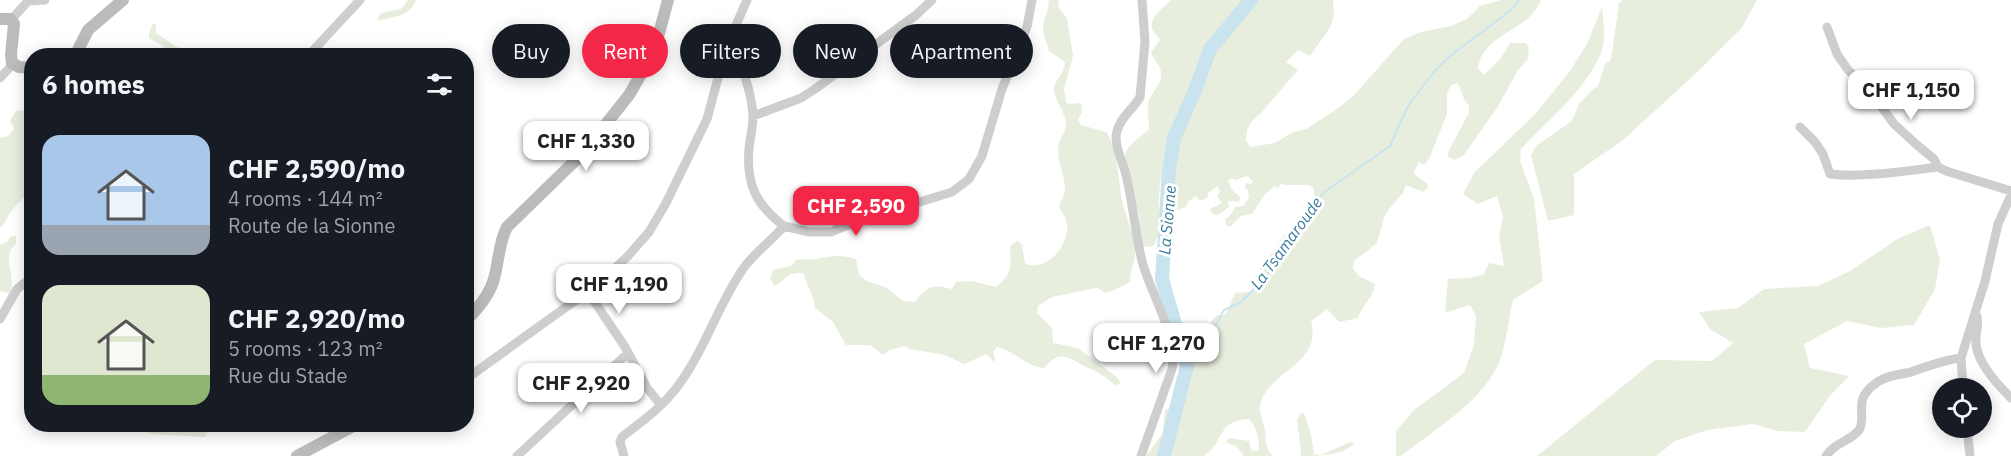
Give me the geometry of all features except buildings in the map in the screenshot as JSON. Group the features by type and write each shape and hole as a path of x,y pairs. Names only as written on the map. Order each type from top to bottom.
{"street":[{"path":"13,64 11,55 15,29 14,24 5,19 28,1 45,0"},
{"path":"79,48 87,30 123,0"},
{"path":"315,48 360,0"},
{"path":"474,312 492,284 507,227 584,153 638,80 654,52 668,0"},
{"path":"737,24 747,0"},
{"path":"753,116 801,98 815,89 916,15 932,0"},
{"path":"745,78 753,116 748,161 749,178 761,204 784,226 809,232 831,232 952,192 969,179 982,156 1002,90 1027,27 1032,0"},
{"path":"1141,456 1172,369 1174,357 1168,332 1141,258 1131,193 1117,137 1119,126 1140,97 1145,42 1142,0"},
{"path":"1827,27 1837,54 1848,70 1867,87 1894,124 1934,159 1938,167"},
{"path":"13,64 24,67"},
{"path":"0,78 13,64"},
{"path":"474,373 588,292 618,266 649,232 666,203 707,119 719,78"},
{"path":"1800,127 1823,154 1830,174 1938,167 2011,193 1998,224 1976,311 1961,358 1962,378"},
{"path":"624,456 620,442 622,437 652,416 674,391 689,370 734,283 747,264 784,226"},
{"path":"0,319 17,289 24,283"},
{"path":"588,292 628,353 639,376 662,405"},
{"path":"1976,311 1978,353 1982,362 2011,398"},
{"path":"517,456 628,353"},
{"path":"1826,456 1837,444 1859,430 1862,401 1872,386 1883,379 1931,364 1961,358"},
{"path":"297,456 342,432"},
{"path":"1968,438 1970,456"}],"green space":[{"path":"408,0 416,0 404,14 377,21 381,13 401,9"},
{"path":"1049,0 1059,0 1058,7 1067,18 1073,56 1064,89 1066,103 1081,103 1082,112 1078,120 1081,125 1106,132 1110,139 1135,254 1130,282 1106,293 1097,288 1052,297 1038,306 1037,313 1052,328 1053,343 1078,348 1117,377 1121,384 1115,385 1105,377 1069,358 1055,358 1044,368 1032,365 997,347 993,352 994,362 987,354 964,364 945,355 910,349 905,346 890,350 883,355 870,345 846,345 833,322 815,308 803,273 789,275 774,286 770,278 773,270 791,266 796,260 836,256 851,257 856,259 859,275 867,281 887,288 903,301 915,302 930,288 952,289 956,282 972,281 996,287 1006,278 1010,265 1010,246 1017,241 1022,244 1025,264 1040,264 1054,257 1059,251 1066,237 1067,226 1059,207 1065,189 1058,148 1066,122 1054,87 1065,62 1049,51 1043,31"},
{"path":"1171,0 1333,0 1334,16 1330,28 1310,56 1298,50 1286,62 1298,70 1252,121 1247,130 1246,140 1250,147 1275,143 1293,132 1306,129 1334,111 1353,96 1404,39 1421,32 1451,26 1467,19 1480,6 1501,0 1541,0 1527,19 1497,39 1482,56 1478,68 1484,75 1501,58 1510,43 1526,43 1529,47 1528,59 1518,70 1497,108 1463,156 1454,160 1447,156 1469,113 1469,106 1458,83 1451,85 1447,94 1447,114 1429,159 1424,165 1419,162 1414,171 1416,176 1428,184 1427,189 1423,192 1406,185 1403,193 1384,218 1377,243 1354,261 1353,269 1359,276 1375,284 1358,318 1339,322 1327,309 1311,321 1313,335 1304,356 1268,389 1262,399 1260,412 1267,447 1273,456 1244,456 1237,447 1226,442 1229,438 1249,441 1252,451 1259,450 1256,429 1249,419 1231,423 1226,427 1216,444 1204,456 1146,456 1163,433 1165,410 1181,399 1185,392 1189,374 1186,346 1199,338 1217,315 1226,313 1236,293 1251,292 1254,289 1264,262 1286,234 1309,217 1313,211 1314,202 1314,190 1310,185 1282,183 1278,188 1275,186 1265,194 1252,214 1241,216 1230,227 1226,225 1225,219 1230,216 1235,207 1243,206 1249,198 1245,187 1246,183 1251,184 1253,181 1247,176 1236,180 1232,178 1228,181 1232,190 1240,197 1239,202 1228,201 1229,207 1218,215 1212,214 1210,209 1222,203 1217,196 1220,192 1218,186 1209,192 1207,198 1200,201 1196,196 1189,201 1186,207 1178,210 1172,207 1171,196 1175,141 1168,140 1161,181 1159,231 1153,246 1143,247 1139,215 1125,166 1125,158 1130,145 1149,129 1148,104 1161,78 1160,67 1151,52 1160,40 1152,24 1158,12"},
{"path":"1623,0 1757,0 1741,29 1692,77 1623,140 1574,174 1574,215 1548,221 1531,155 1537,145 1572,121 1579,104 1598,86 1605,64 1611,60 1619,3"},
{"path":"1602,7 1604,40 1593,69 1571,98 1521,149 1520,161 1534,199 1543,281 1513,300 1500,360 1483,388 1458,413 1401,456 1396,456 1396,431 1414,410 1464,373 1474,345 1476,316 1470,305 1445,313 1448,279 1483,275 1489,263 1504,266 1499,237 1503,217 1497,196 1478,204 1463,194 1474,173 1537,112 1570,71 1587,44"},
{"path":"153,23 156,24 156,33 178,48 163,48 149,38"},
{"path":"16,111 24,112 24,198 11,211 0,228 0,138 8,136 14,129 10,120"},
{"path":"1930,225 1940,260 1935,289 1914,325 1881,328 1847,321 1804,344 1810,368 1849,376 1829,397 1805,432 1778,431 1753,424 1707,430 1675,441 1656,456 1537,456 1655,360 1712,361 1733,343 1710,329 1699,312 1738,308 1764,289 1818,286 1850,271 1899,238"},
{"path":"11,236 16,236 16,243 9,254 12,278 10,293 0,291 0,245 7,242"},
{"path":"1304,413 1311,434 1314,454 1321,455 1350,442 1354,444 1336,453 1322,455 1300,456 1297,420 1300,414"},
{"path":"147,432 208,432 205,437"}],"waterway":[{"name":"La Sionne","path":"1164,456 1187,366 1162,279 1169,169 1174,138 1210,49 1251,0"},
{"name":"La Tsamaroude","path":"1187,366 1195,351 1207,341 1224,310 1241,302 1263,280 1323,193 1390,146 1408,106 1432,74 1451,55 1510,11 1519,0"}]}
